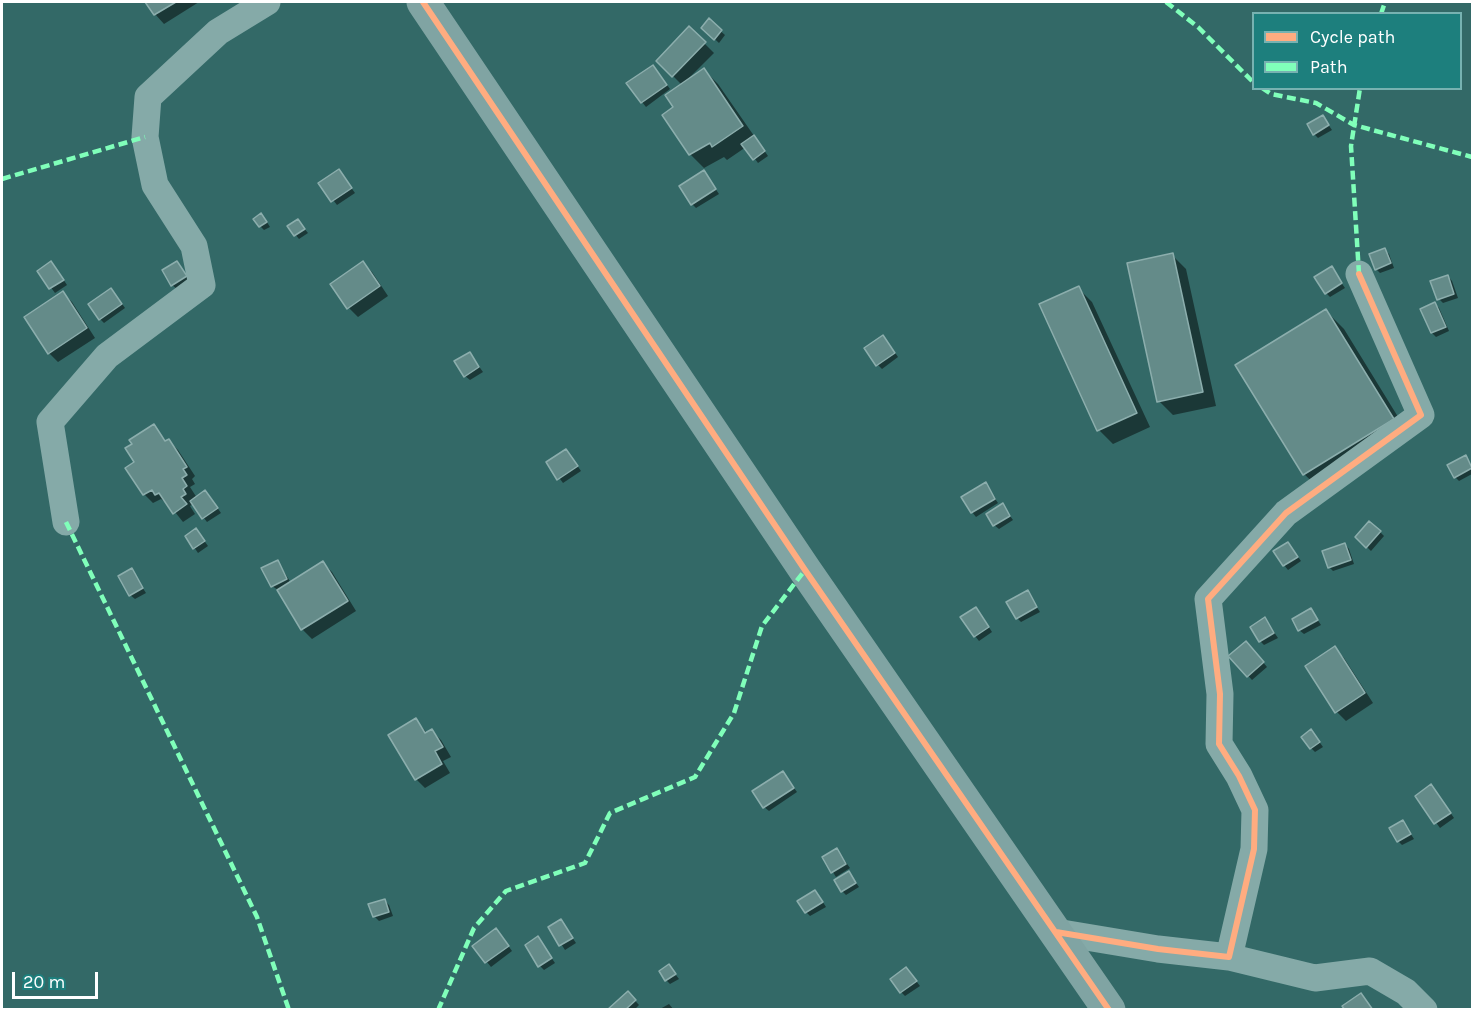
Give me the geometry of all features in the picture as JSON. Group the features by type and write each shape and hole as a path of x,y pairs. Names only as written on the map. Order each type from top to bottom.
{"street":[{"path":"66,522 50,422 108,356 202,285 194,246 155,185 144,138 148,98 218,32 267,2"},
{"path":"423,2 806,570 1108,1010"},
{"path":"1229,957 1254,849 1256,810 1219,744 1220,694 1208,599 1286,513 1421,415 1359,274"},
{"path":"1056,932 1158,949 1229,957 1315,978 1370,971 1406,992 1424,1010"}],"building":[{"path":"145,2 176,2 154,15"},
{"path":"709,18 722,30 714,40 701,28"},
{"path":"689,26 706,42 672,77 656,61"},
{"path":"653,65 667,85 641,103 626,83"},
{"path":"704,68 743,126 712,147 710,143 689,155 662,115 673,107 665,95"},
{"path":"1323,115 1329,125 1313,135 1307,124"},
{"path":"754,135 765,151 753,160 741,144"},
{"path":"339,169 352,188 331,202 318,183"},
{"path":"704,170 716,189 691,205 679,186"},
{"path":"261,213 267,222 259,227 253,219"},
{"path":"298,219 305,229 294,236 287,226"},
{"path":"1385,248 1391,263 1375,270 1369,254"},
{"path":"1173,253 1203,392 1157,402 1127,263"},
{"path":"51,261 64,280 49,289 37,271"},
{"path":"177,261 187,276 171,286 162,270"},
{"path":"363,261 380,286 347,309 330,284"},
{"path":"1332,266 1342,283 1325,294 1314,277"},
{"path":"1448,275 1454,294 1437,300 1430,281"},
{"path":"1079,286 1137,413 1097,431 1039,304"},
{"path":"111,288 122,304 99,320 88,304"},
{"path":"63,291 87,328 48,354 24,317"},
{"path":"1435,302 1446,327 1431,333 1420,309"},
{"path":"1326,309 1394,419 1303,475 1235,365"},
{"path":"883,335 895,353 876,366 864,348"},
{"path":"470,352 479,367 464,377 454,361"},
{"path":"154,424 165,441 169,439 187,467 183,469 187,475 182,478 187,486 183,489 186,494 181,497 187,504 173,514 159,493 155,495 152,490 143,495 125,468 134,462 125,448 132,444 129,440"},
{"path":"566,449 578,466 557,480 546,462"},
{"path":"1466,455 1472,468 1454,478 1447,465"},
{"path":"986,482 995,499 971,513 961,497"},
{"path":"205,490 218,508 202,519 190,501"},
{"path":"1003,503 1010,516 993,526 986,514"},
{"path":"1369,521 1381,531 1366,548 1355,537"},
{"path":"196,528 205,541 193,549 185,536"},
{"path":"1288,542 1298,557 1283,566 1273,551"},
{"path":"1345,543 1351,560 1328,568 1322,551"},
{"path":"278,560 287,579 271,587 261,568"},
{"path":"323,561 348,601 301,630 277,590"},
{"path":"132,568 143,588 129,596 118,576"},
{"path":"1028,590 1037,607 1016,619 1006,602"},
{"path":"976,607 989,627 974,637 960,617"},
{"path":"1311,608 1318,620 1298,631 1292,619"},
{"path":"1265,617 1274,633 1259,642 1250,627"},
{"path":"1246,641 1264,662 1247,677 1228,656"},
{"path":"1335,646 1365,693 1335,713 1305,666"},
{"path":"416,718 425,733 432,729 443,747 435,751 442,764 415,780 388,735"},
{"path":"1311,729 1320,742 1310,749 1301,737"},
{"path":"783,771 794,788 763,808 752,791"},
{"path":"1431,784 1451,813 1434,824 1415,796"},
{"path":"1403,820 1411,834 1397,842 1389,828"},
{"path":"837,848 846,864 831,873 822,857"},
{"path":"849,871 856,883 841,892 834,880"},
{"path":"815,890 823,902 805,913 797,901"},
{"path":"385,899 389,912 373,917 368,904"},
{"path":"561,919 573,938 559,946 548,927"},
{"path":"496,928 509,946 485,963 472,946"},
{"path":"538,936 552,958 538,967 525,945"},
{"path":"669,964 676,974 665,981 659,971"},
{"path":"906,967 917,981 900,993 890,979"},
{"path":"628,991 636,1000 625,1010 607,1010"},
{"path":"1361,993 1373,1010 1345,1010 1342,1006"}],"marked path":[{"path":"1166,2 1198,27 1252,81"},
{"path":"1382,12 1385,2"},
{"path":"1265,90 1271,94 1316,103 1354,125 1472,157"},
{"path":"1359,274 1351,146 1360,90"},
{"path":"2,179 145,137"},
{"path":"66,522 257,917 289,1010"},
{"path":"440,1010 474,928 506,891 585,863 610,813 695,777 734,713 762,626 805,570"}],"cycle path":[{"path":"423,2 805,570 1109,1010"},
{"path":"1056,932 1158,949 1229,957 1254,849 1255,810 1239,776 1219,744 1220,694 1208,599 1286,513 1421,415 1359,274"}]}
